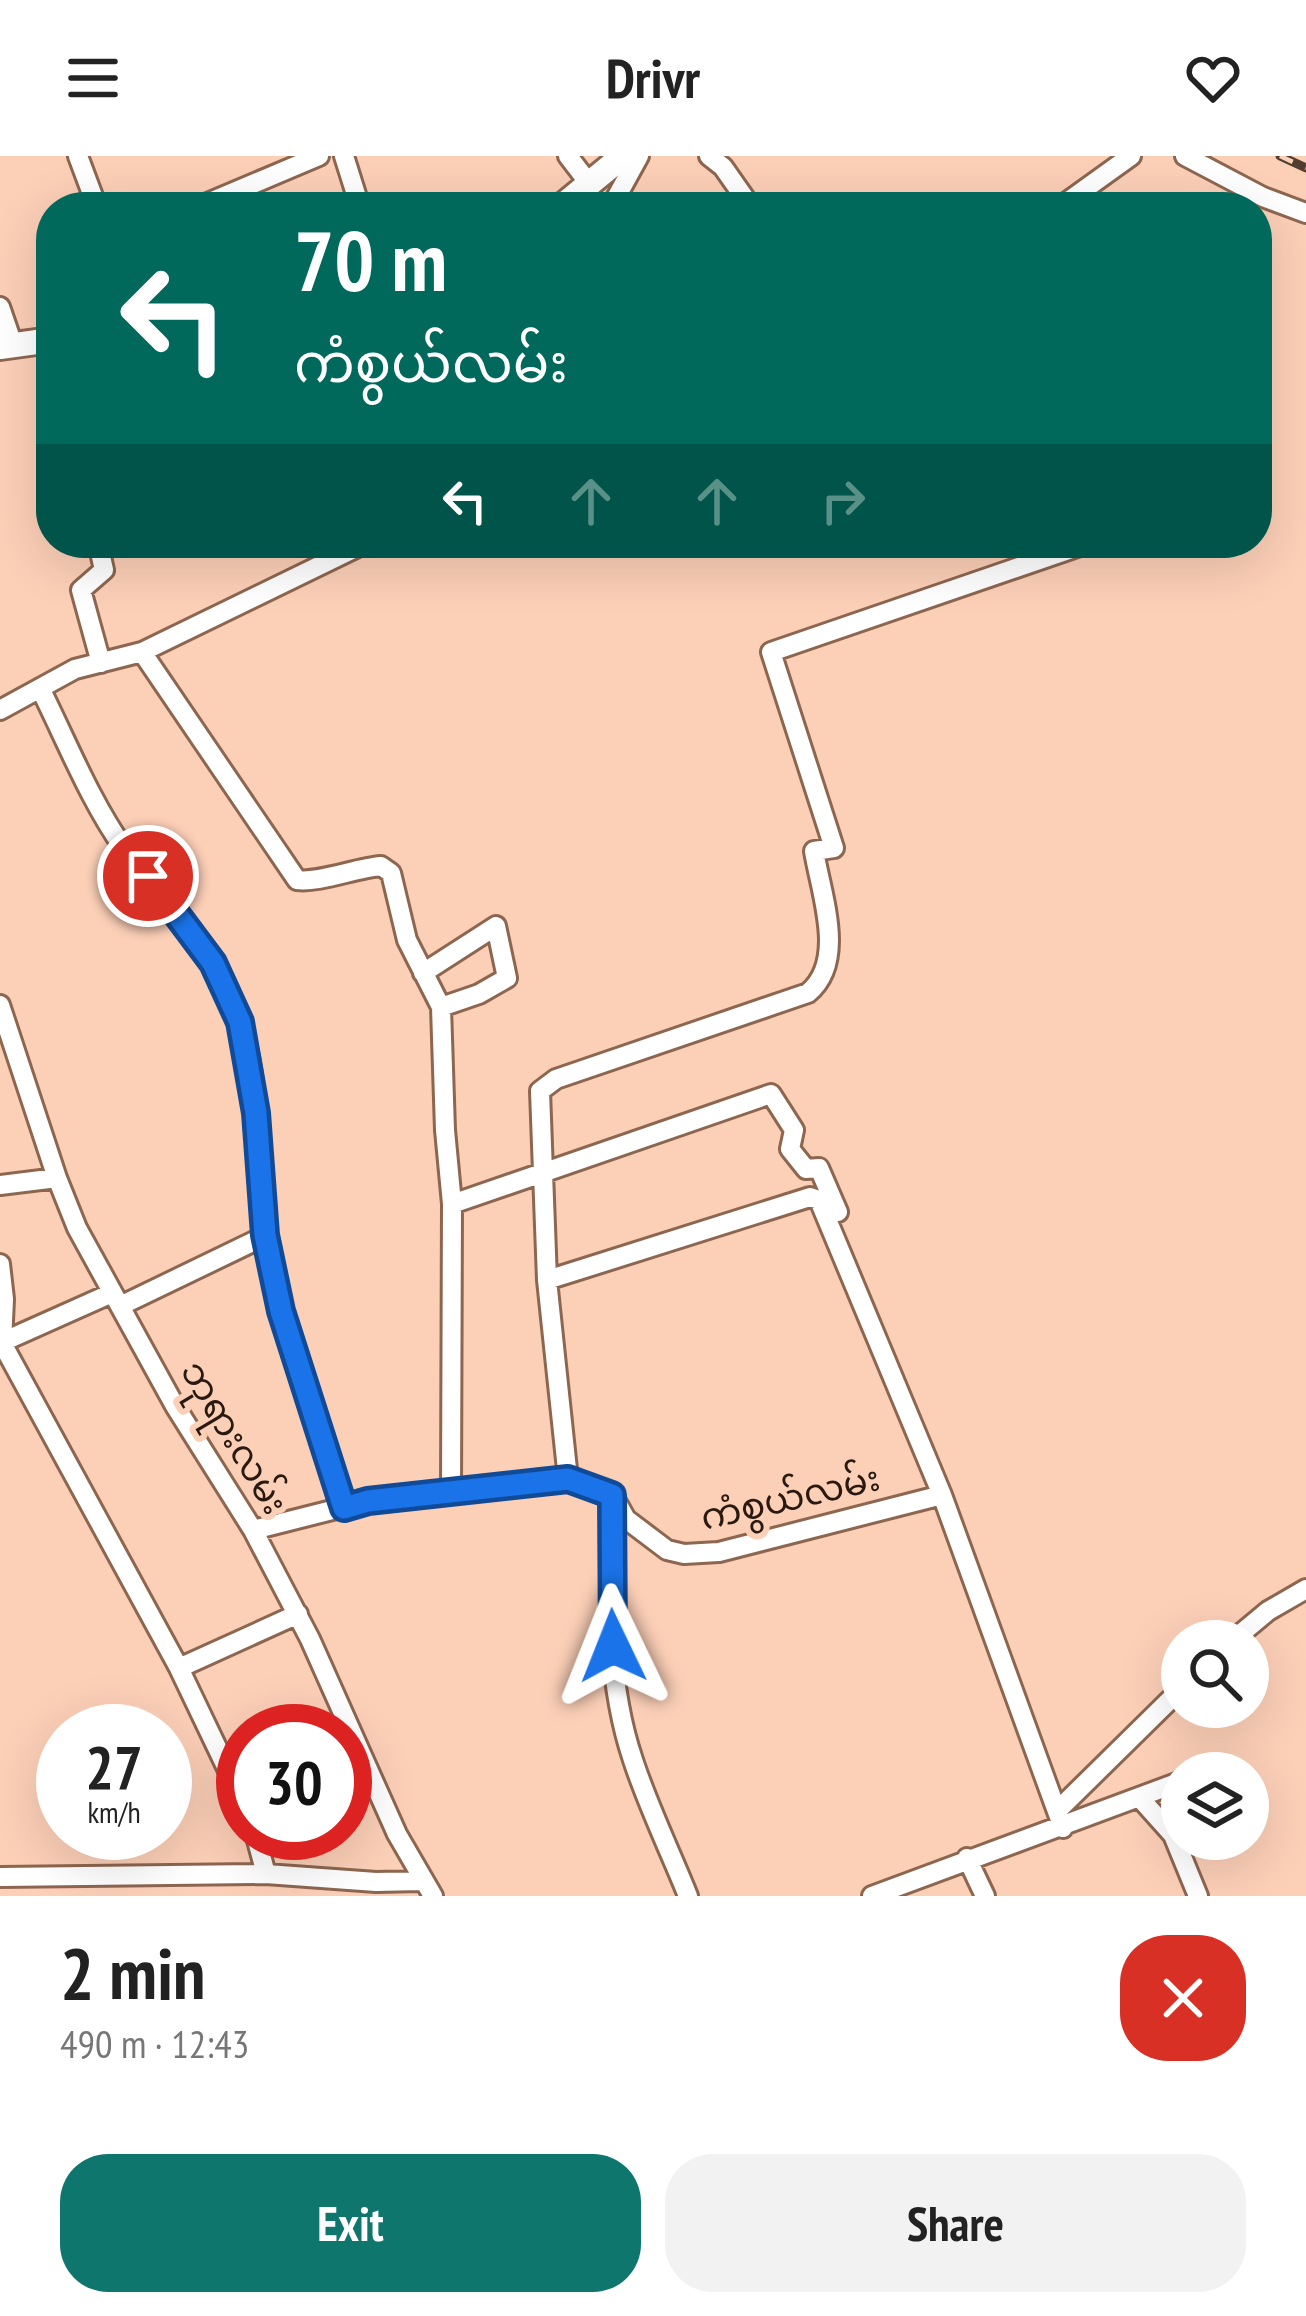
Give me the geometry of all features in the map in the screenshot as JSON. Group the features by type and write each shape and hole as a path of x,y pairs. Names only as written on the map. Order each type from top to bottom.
{"main road":[{"path":"582,192 622,156"},
{"path":"6,346 36,342"}],"street":[{"path":"78,156 91,192"},
{"path":"234,192 319,156"},
{"path":"344,156 355,192"},
{"path":"568,156 591,186"},
{"path":"619,192 639,156"},
{"path":"709,156 740,192"},
{"path":"1081,192 1131,156"},
{"path":"1185,156 1244,192"},
{"path":"1272,205 1306,213"},
{"path":"0,308 6,346"},
{"path":"100,663 81,590 104,570 101,558"},
{"path":"0,710 76,669 142,652 335,558"},
{"path":"568,1479 547,1280 540,1091 547,1083 808,993 820,982 830,948 814,851 834,848 771,652 1045,558"},
{"path":"142,652 297,880 381,866 391,873 401,922 441,1007 452,1204 451,1494"},
{"path":"40,688 125,851 170,902 213,963 240,1022 256,1113 265,1235 281,1311 344,1508"},
{"path":"423,973 496,926 507,978 441,1007"},
{"name":"ဘုရားလမ်း","path":"2,1017 77,1228 253,1530 427,1888"},
{"path":"452,1204 771,1094 794,1130 790,1149 806,1169 819,1168 856,1255"},
{"path":"0,1186 57,1178"},
{"path":"547,1280 815,1196 942,1495 1060,1819"},
{"path":"1,1343 116,1300 265,1235"},
{"path":"0,1264 1,1343 179,1668 216,1745"},
{"name":"ကံစွယ်လမ်း","path":"253,1530 368,1501 568,1479 612,1495 640,1532 683,1554 719,1552 942,1495"},
{"path":"612,1495 610,1609 615,1682 632,1759 688,1896"},
{"path":"1257,1620 1306,1589"},
{"path":"179,1668 298,1615"},
{"path":"1060,1819 1161,1711"},
{"path":"872,1896 1060,1819 1161,1788"},
{"path":"1139,1796 1173,1835 1198,1896"},
{"path":"967,1858 985,1896"},
{"path":"262,1860 266,1874"},
{"path":"0,1877 266,1874 375,1889 427,1888"}],"railway":[{"path":"1280,156 1306,168"}],"route":[{"path":"148,876 213,963 240,1022 256,1113 265,1235 281,1311 344,1508 368,1501 568,1479 612,1495 613,1646"}]}
